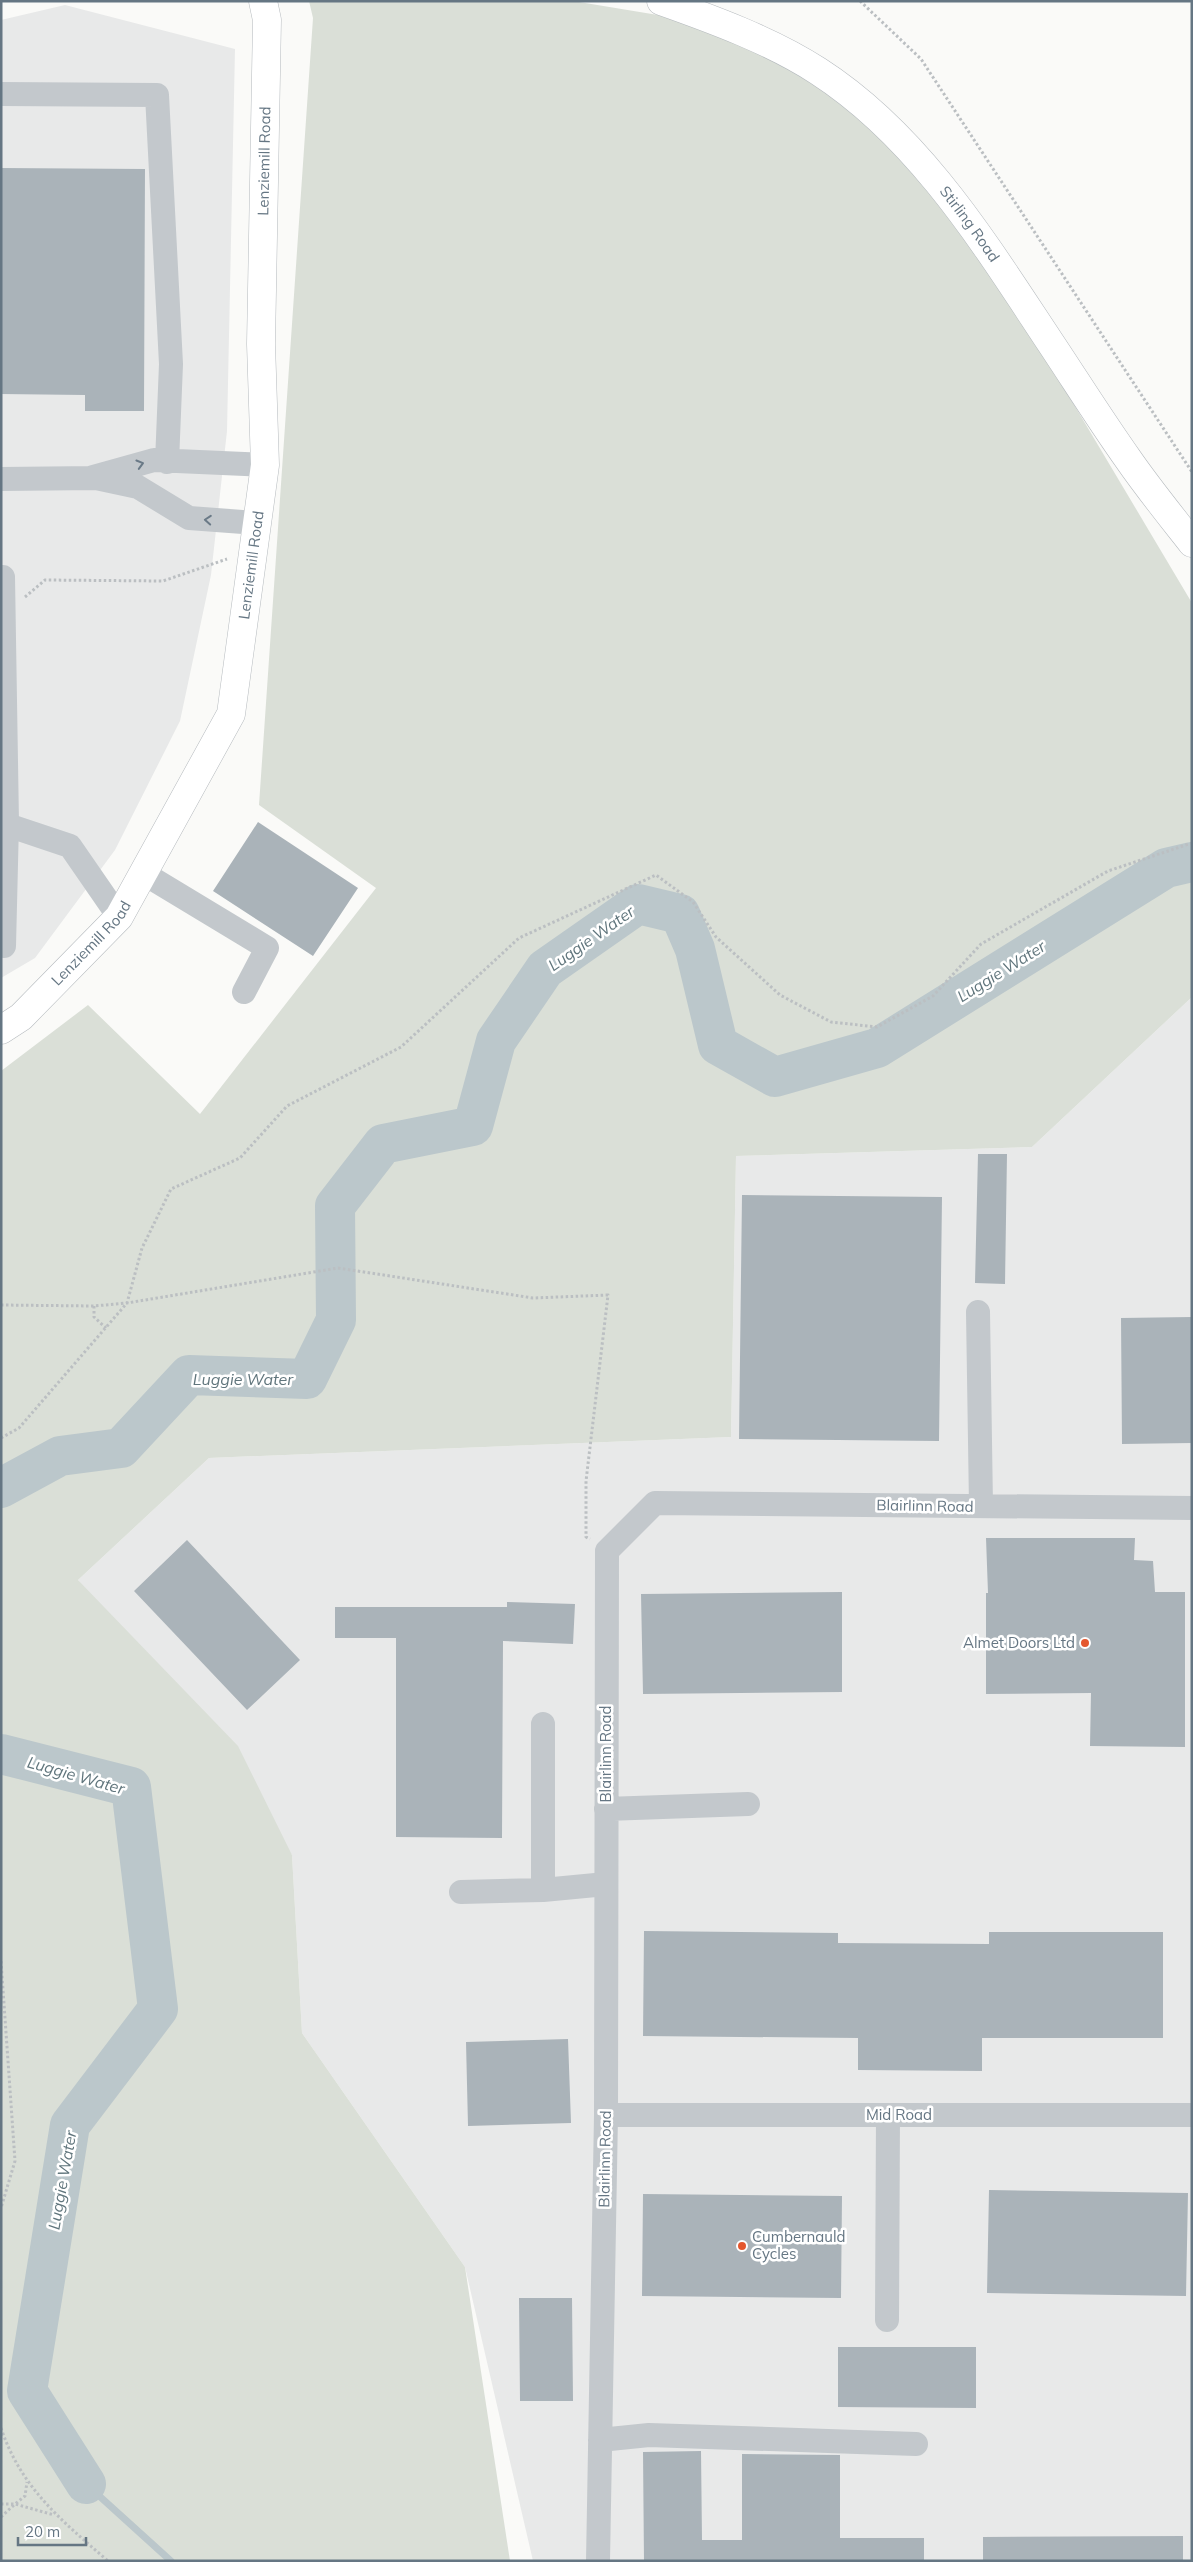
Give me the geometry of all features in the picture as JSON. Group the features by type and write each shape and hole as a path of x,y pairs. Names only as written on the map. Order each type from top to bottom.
{"main road":[{"name":"Stirling Road","path":"661,1 746,36 819,71 878,118 926,168 971,223 1128,460 1192,543"},
{"name":"Lenziemill Road","path":"1,1030 22,1016 119,917 231,714 265,465 261,344 268,8"}],"street":[{"path":"1,94 158,95 171,364 166,462"},
{"path":"97,478 93,477 154,460 265,465"},
{"path":"1,480 97,478 138,487 189,518 257,523"},
{"path":"3,577 4,946"},
{"path":"4,823 70,846 119,917"},
{"path":"143,873 267,948 244,992"},
{"path":"978,1312 981,1506"},
{"name":"Blairlinn Road","path":"598,2561 606,2115 607,1551 655,1503 1192,1508"},
{"path":"543,1724 543,1890"},
{"path":"606,1809 748,1804"},
{"path":"461,1892 543,1890 606,1884"},
{"name":"Mid Road","path":"606,2115 1192,2115"},
{"path":"887,2320 888,2115"},
{"path":"600,2440 650,2435 916,2444"}],"path":[{"path":"860,1 921,59 1192,472"},
{"path":"4,615 45,580 163,581 253,550"},
{"path":"1,1438 19,1428 127,1303 142,1248 171,1188 240,1158 287,1106 401,1047 519,938 656,875 693,902 716,937 780,995 831,1022 877,1027 933,996 981,944 1108,871 1192,843"},
{"path":"1,1305 94,1306 127,1303 338,1268 533,1298 608,1295 586,1481 586,1537 607,1551"},
{"path":"94,1306 94,1317 106,1328"},
{"path":"1,1961 14,2161 1,2208"},
{"path":"1,2428 6,2442 27,2482 54,2515 108,2561"},
{"path":"1,2517 25,2496 27,2482"},
{"path":"1,2504 15,2504 54,2515"}],"shaded area":[{"path":"309,1 573,1 664,16 773,58 862,117 927,178 1001,282 1192,603 1192,997 1032,1147 736,1156 731,1437 209,1458 78,1580 238,1746 292,1855 302,2033 465,2267 510,2561 1,2561 1,1071 88,1005 200,1114 376,888 259,805 313,18"},
{"path":"65,5 235,49 227,431 211,575 180,721 115,850 35,958 1,978 1,20"},
{"path":"1192,997 1192,2561 533,2561 465,2267 302,2033 292,1855 78,1580 209,1458 731,1437 736,1156 1032,1147"}],"building":[{"path":"1,168 145,169 144,411 85,411 85,395 1,394"},
{"path":"258,822 358,888 313,956 213,891"},
{"path":"978,1154 1007,1154 1005,1284 975,1283"},
{"path":"742,1195 942,1197 939,1441 739,1439"},
{"path":"1192,1317 1192,1443 1122,1444 1121,1318"},
{"name":"Almet Doors Ltd","path":"986,1538 1135,1538 1134,1560 1153,1561 1155,1592 1185,1592 1185,1747 1090,1746 1091,1693 986,1694 986,1593 988,1593"},
{"path":"187,1540 300,1660 247,1710 134,1591"},
{"path":"842,1592 842,1692 643,1694 641,1594"},
{"path":"507,1602 575,1604 573,1644 503,1641 502,1838 396,1837 396,1638 335,1638 335,1607 507,1607"},
{"path":"644,1931 838,1933 838,1943 989,1944 989,1932 1163,1932 1163,2038 982,2038 982,2071 858,2070 858,2038 643,2036"},
{"path":"568,2039 571,2123 468,2126 466,2042"},
{"path":"989,2190 1188,2193 1186,2296 987,2293"},
{"name":"Cumbernauld Cycles","path":"643,2194 842,2196 841,2298 642,2296"},
{"path":"519,2298 572,2298 573,2401 520,2401"},
{"path":"838,2347 976,2347 976,2408 838,2407"},
{"path":"701,2451 702,2540 742,2540 742,2454 840,2455 840,2538 924,2538 924,2561 644,2561 643,2452"},
{"path":"1183,2536 1183,2561 983,2561 983,2537"}],"waterway":[{"name":"Luggie Water","path":"1,1488 60,1456 121,1448 189,1375 307,1379 336,1320 335,1206 383,1144 473,1126 496,1041 545,969 638,904 680,914 695,949 718,1045 775,1077 877,1048 1166,868 1192,862"},
{"name":"Luggie Water","path":"1,1754 131,1787 158,2009 70,2125 27,2391 86,2484"},
{"name":"Luggie Water","path":"86,2484 171,2561"}],"place":[{"name":"Almet Doors Ltd","path":"1085,1643"},
{"name":"Cumbernauld Cycles","path":"742,2246"}]}
